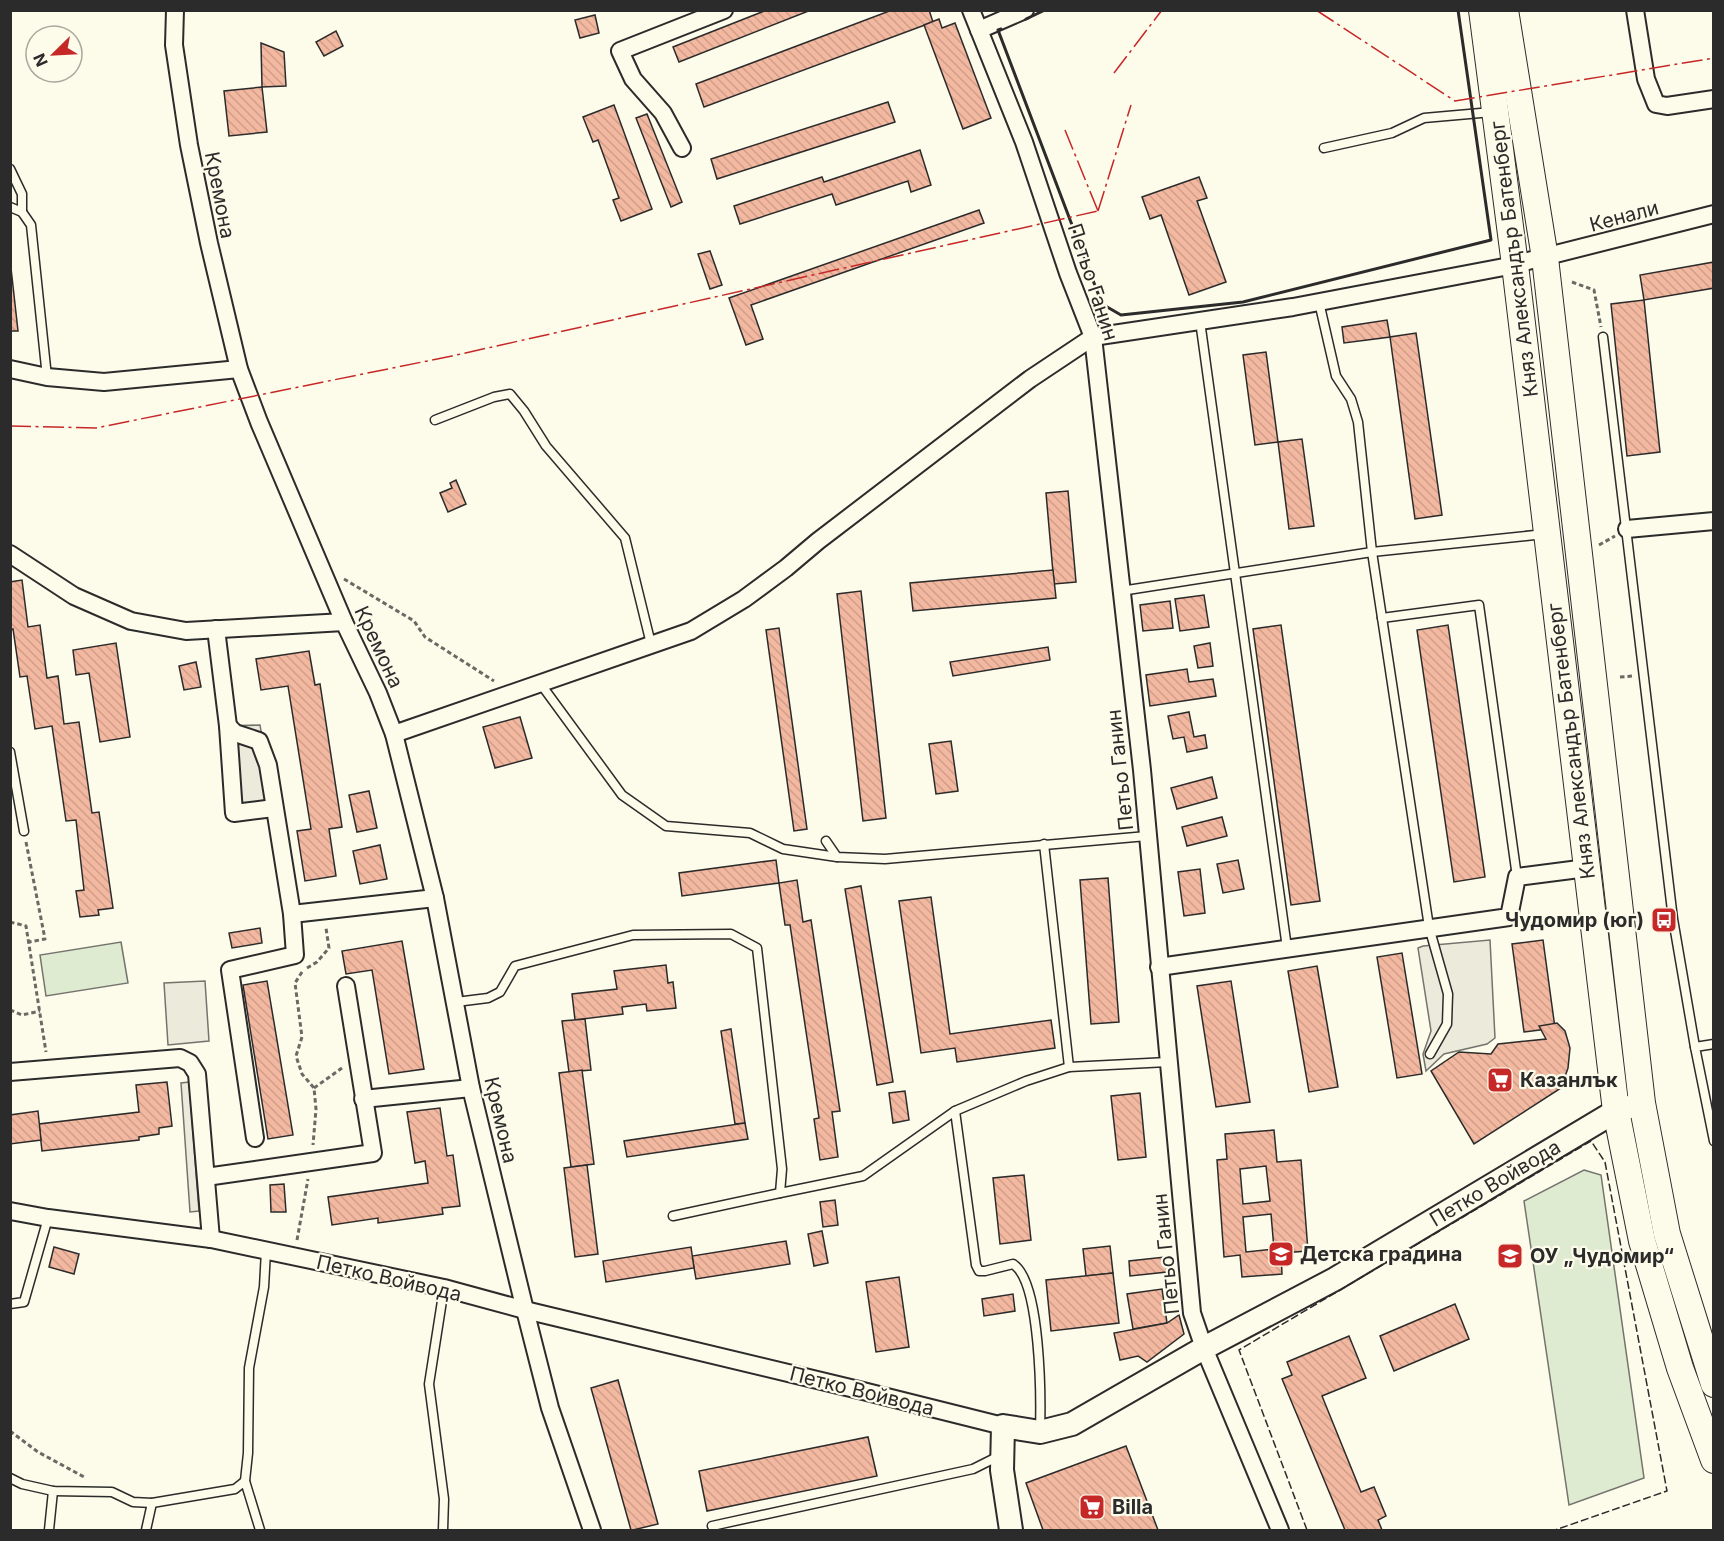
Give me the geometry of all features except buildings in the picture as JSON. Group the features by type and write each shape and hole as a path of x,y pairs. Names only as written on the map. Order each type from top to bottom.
{"main road":[{"name":"Княз Александър Батенберг","path":"1482,10 1515,265 1616,1111 1642,1241 1680,1368 1713,1460"},
{"name":"Княз Александър Батенберг","path":"1505,10 1545,258 1642,1103 1667,1234 1713,1384"}],"street":[{"name":"Кремона","path":"175,10 174,45 189,145 208,243 239,369 259,422 394,734 435,898 471,1088 525,1310 550,1408 592,1530"},
{"path":"682,148 663,113 633,79 620,51 724,10"},
{"name":"Петьо Ганин","path":"971,10 1024,142 1068,273 1094,337 1142,770 1192,1313 1204,1348 1280,1530"},
{"path":"978,30 1025,10"},
{"path":"1635,10 1646,80 1656,104 1667,106 1713,99"},
{"name":"Кенали","path":"1094,337 1319,302 1515,265 1713,214"},
{"path":"394,734 691,631 744,599 1030,379 1094,337"},
{"path":"10,369 47,377 104,381 239,369"},
{"path":"1627,530 1713,521"},
{"path":"10,554 74,596 131,621 186,631 344,622"},
{"path":"216,629 228,726 234,813 274,808"},
{"path":"228,726 235,733 260,741 268,765 292,914 295,955 230,970 255,1138"},
{"path":"1159,967 1509,917 1517,877 1587,868"},
{"path":"292,914 435,898"},
{"path":"206,1177 373,1153 346,986"},
{"path":"10,1072 180,1058 190,1063 197,1074 211,1239"},
{"path":"363,1099 471,1088"},
{"name":"Петко Войвода","path":"10,1211 211,1239 444,1288 525,1310 1003,1426 1040,1432 1072,1424 1204,1348 1335,1279 1616,1111 1642,1103"},
{"path":"1003,1426 1002,1470 1011,1530"}],"lane":[{"path":"1324,148 1392,133 1424,118 1496,112"},
{"path":"10,170 22,194 22,212"},
{"path":"10,207 22,212 31,225 47,377"},
{"path":"1319,302 1336,376 1351,399 1358,422 1372,552 1430,927 1448,994 1447,1024 1430,1054"},
{"path":"1200,321 1287,948"},
{"path":"1603,338 1673,919 1713,1141"},
{"path":"435,420 510,394 524,411 546,446 625,538 651,644"},
{"path":"1121,591 1372,552 1535,535"},
{"path":"1382,618 1479,605 1517,877"},
{"path":"540,683 622,795 666,826 750,833 783,849 885,859 1147,836"},
{"path":"10,752 24,831"},
{"path":"826,841 837,856"},
{"path":"1044,844 1069,1067"},
{"path":"456,1002 488,998 500,992 515,966 633,935 731,934 757,948 782,1169 780,1193"},
{"path":"1695,1047 1713,1044"},
{"path":"674,1215 863,1176 955,1111 1069,1067 1168,1062"},
{"path":"955,1111 975,1265 979,1271 985,1271 1013,1264 1020,1268 1029,1292 1038,1349 1040,1432"},
{"path":"10,1304 24,1302 48,1218"},
{"path":"260,1530 245,1481 248,1453 249,1368 264,1287 266,1251"},
{"path":"443,1530 444,1498 429,1384 444,1288"},
{"path":"712,1526 973,1469 1002,1454"},
{"path":"10,1478 21,1484 53,1491 112,1492 133,1502 152,1503 236,1489 245,1481"},
{"path":"49,1530 53,1491"},
{"path":"147,1530 152,1503"}],"path":[{"path":"1572,282 1594,290 1603,338"},
{"path":"320,565 414,621 425,637 513,693"},
{"path":"24,831 45,939 29,942"},
{"path":"296,1251 302,1207 312,1162 316,1109 314,1088 302,1074 296,1056 302,1037 295,983 303,970 318,962 329,948 324,910"},
{"path":"10,922 26,926 48,1069"},
{"path":"10,1010 22,1015 40,1011"},
{"path":"314,1088 357,1057"},
{"path":"10,1431 38,1452 112,1492"}],"green space":[{"path":"121,942 128,983 46,996 40,955"},
{"path":"1584,1170 1601,1175 1644,1478 1569,1505 1524,1201"}],"shaded area":[{"path":"260,725 274,808 234,813 228,726"},
{"path":"1490,940 1495,1038 1487,1044 1444,1054 1426,1071 1423,1054 1431,1031 1418,948"},
{"path":"205,981 209,1041 168,1045 164,983"},
{"path":"189,1082 199,1211 190,1212 181,1083"}],"fence":[{"path":"1307,1530 1239,1350 1591,1141 1605,1162 1667,1491 1555,1530"}],"wall":[{"path":"1026,19 1045,10"},
{"path":"1001,29 998,30 1102,304 1121,315 1243,302 1491,240 1458,10"}],"power":[{"path":"1114,73 1162,10"},
{"path":"1316,10 1455,101 1714,58"},
{"path":"1098,211 1131,105"},
{"path":"1065,130 1098,211"},
{"path":"10,426 96,428 452,356 1098,211"}],"place":[{"name":"Чудомир (юг)","path":"1664,920"},
{"name":"Казанлък","path":"1500,1080"},
{"name":"Детска градина","path":"1281,1254"},
{"name":"ОУ „Чудомир“","path":"1510,1256"},
{"name":"Billa","path":"1092,1507"}]}
